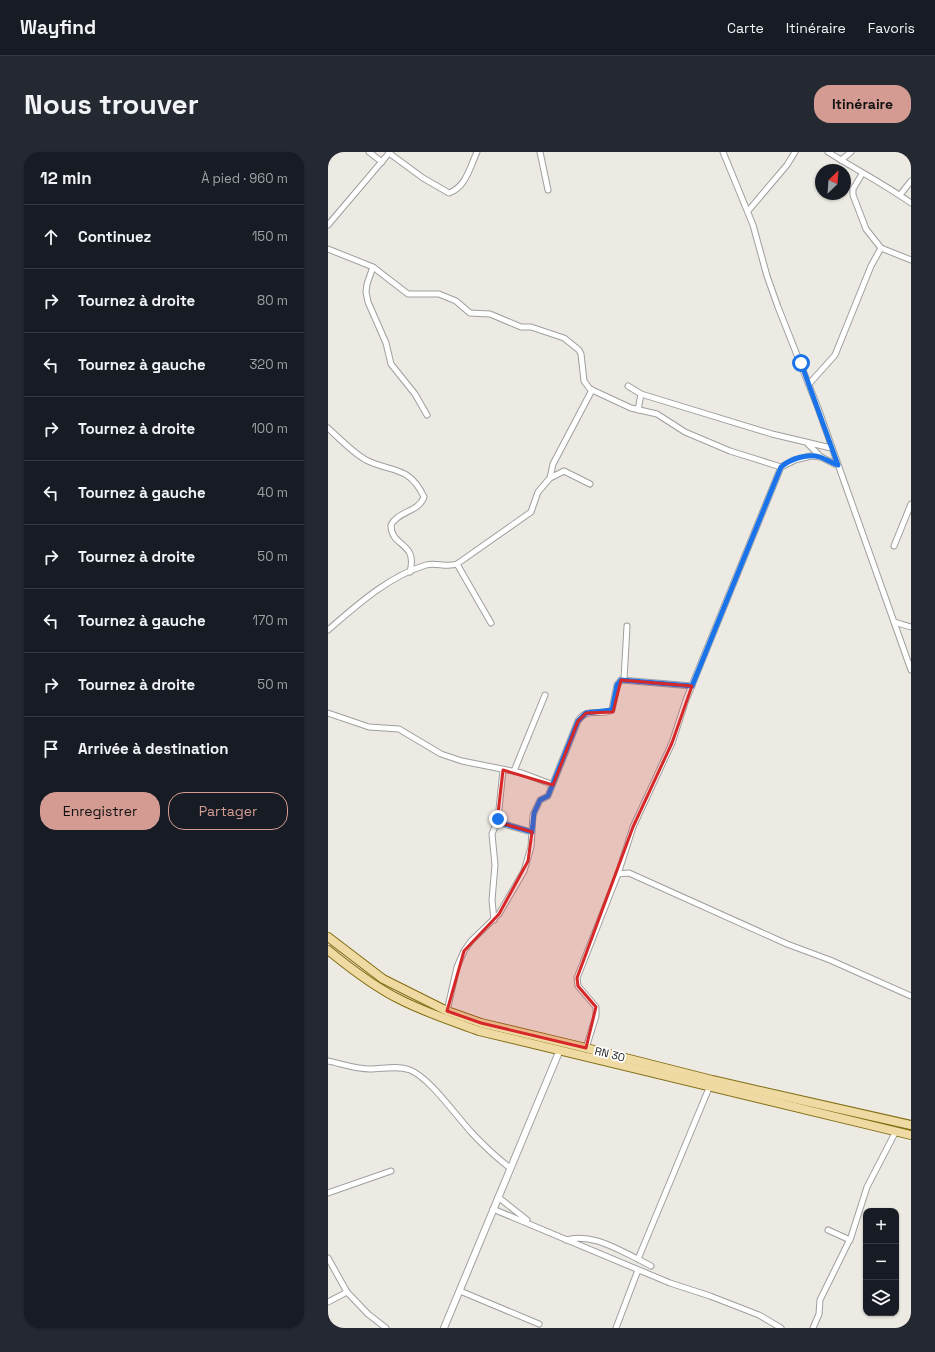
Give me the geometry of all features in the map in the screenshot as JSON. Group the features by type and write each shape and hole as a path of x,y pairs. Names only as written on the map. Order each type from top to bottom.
{"main road":[{"name":"RN 30","path":"328,937 383,979 448,1011 488,1025 712,1080 911,1125"},
{"name":"RN 30","path":"328,950 378,987 413,1006 478,1031 559,1052 911,1135"}],"street":[{"path":"369,152 382,162"},
{"path":"328,226 390,153 423,178 449,193 454,191 463,183 477,152"},
{"path":"540,152 548,190"},
{"path":"723,152 748,211 760,246 767,276 809,384 911,670"},
{"path":"748,211 787,165 794,152"},
{"path":"828,152 862,174 884,184 911,203"},
{"path":"841,160 851,152"},
{"path":"862,174 853,189 853,200 866,228 881,248 911,260"},
{"path":"900,195 911,181"},
{"path":"809,384 835,355 871,266 881,248"},
{"path":"328,249 373,268 408,294 439,294 456,301 470,313 490,314 521,327 530,327 564,338 579,350 584,381 592,390 638,410 657,414 686,432 730,451 781,467"},
{"path":"373,268 367,284 366,292 368,302 386,343 391,364 427,414"},
{"path":"628,386 641,394 808,444 831,448"},
{"path":"550,478 553,464 592,390"},
{"path":"638,410 641,394"},
{"path":"328,428 365,459 406,474 412,478 420,489 424,497 419,505 394,520 391,525 393,534 408,548 413,558 410,572"},
{"path":"808,444 821,457 838,465"},
{"path":"586,1048 596,1016 596,1007 578,986 577,978 618,874 633,827 672,743 692,686 781,467 784,464 805,456 821,457"},
{"path":"328,630 360,602 392,581 428,564 448,566 457,564 527,516 536,501 538,492 550,478 564,471 590,484"},
{"path":"894,546 911,504"},
{"path":"457,564 491,623"},
{"path":"894,622 911,627"},
{"path":"624,679 627,626"},
{"path":"448,1011 457,967 464,951 471,941 494,920 510,898 524,871 530,847 534,813 540,800 548,796 578,721 586,713 612,710 617,685 619,681 624,679 692,686"},
{"path":"514,772 545,695"},
{"path":"328,714 369,727 399,728 441,754 462,761 514,772 552,784"},
{"path":"494,920 492,900 495,865 492,838 497,822 503,770"},
{"path":"497,822 532,832"},
{"path":"618,874 629,874 736,920 787,944 830,960 911,996"},
{"path":"444,1328 559,1052"},
{"path":"328,1061 354,1068 399,1068 412,1071 421,1076 492,1154 510,1168"},
{"path":"638,1259 709,1088"},
{"path":"813,1328 819,1314 820,1300 850,1240 867,1186 896,1132"},
{"path":"328,1193 391,1171"},
{"path":"498,1197 512,1210 534,1225"},
{"path":"493,1210 534,1225 638,1270 759,1315 781,1328"},
{"path":"828,1230 850,1240"},
{"path":"566,1240 576,1237 589,1238 651,1266"},
{"path":"328,1258 347,1292 368,1314 386,1328"},
{"path":"616,1328 638,1270"},
{"path":"460,1291 539,1324"},
{"path":"328,1302 347,1292"}],"highlighted area":[{"path":"621,680 692,686 672,743 633,827 577,978 578,986 596,1007 586,1048 481,1023 447,1011 464,951 499,914 528,861 532,832 497,822 503,770 553,785 578,721 586,713 613,712"}],"route":[{"path":"498,819 497,822 532,832 534,813 540,800 548,796 578,721 586,713 609,712 612,710 614,708 617,685 619,681 624,679 692,686 719,623 781,467 784,464 805,456 821,457 830,463 838,465 801,363"}]}
